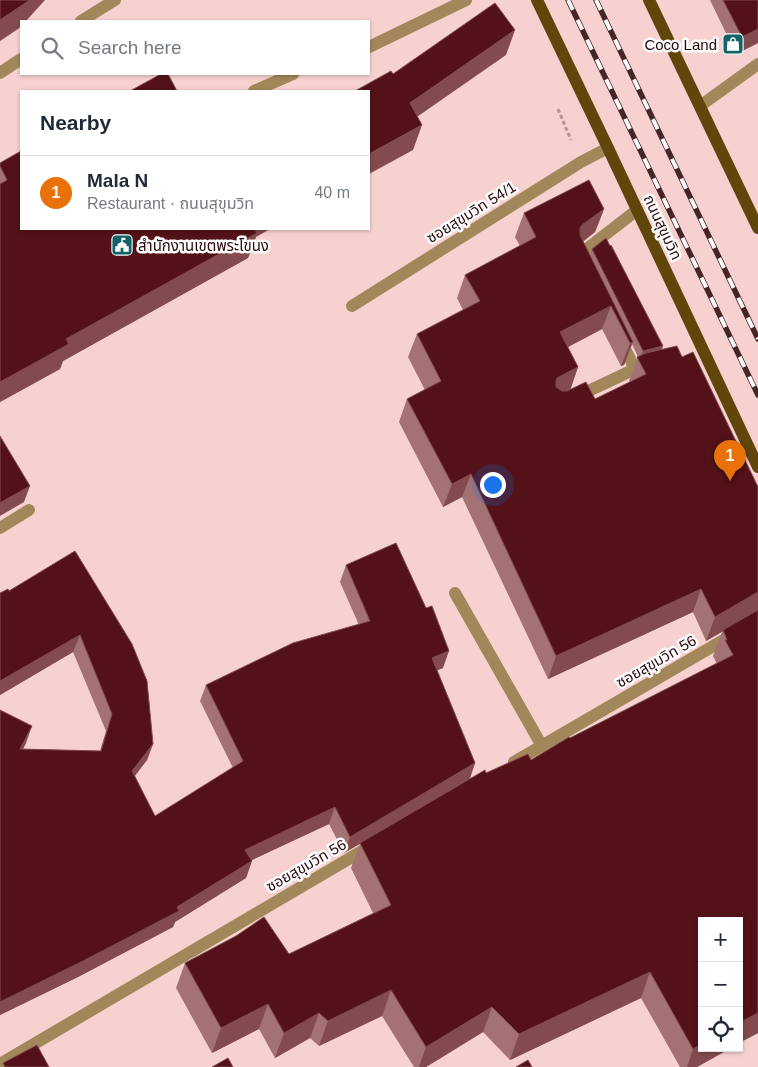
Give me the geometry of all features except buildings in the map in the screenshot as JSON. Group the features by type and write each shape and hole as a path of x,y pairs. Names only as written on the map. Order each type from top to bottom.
{"main road":[{"name":"ถนนสุขุมวิท","path":"537,0 637,210 700,354 758,467"},
{"path":"649,0 758,228"}],"street":[{"path":"83,20 115,0"},
{"path":"370,46 466,0"},
{"path":"0,72 20,60"},
{"path":"700,106 758,64"},
{"path":"256,90 290,75"},
{"name":"ซอยสุขุมวิท 54/1","path":"352,306 581,162 608,148"},
{"path":"588,273 579,255 637,210"},
{"path":"618,334 635,369"},
{"path":"564,403 635,369 661,364"},
{"path":"0,528 28,510"},
{"path":"455,592 542,746"},
{"name":"ซอยสุขุมวิท 56","path":"507,766 758,620"},
{"name":"ซอยสุขุมวิท 56","path":"0,1064 378,842"}],"railway":[{"path":"568,0 758,395"},
{"path":"596,0 758,339"}],"place":[{"name":"Coco Land","path":"733,44"},
{"name":"สำนักงานเขตพระโขนง","path":"122,245"},
{"name":"Mala N","path":"730,481"}]}
